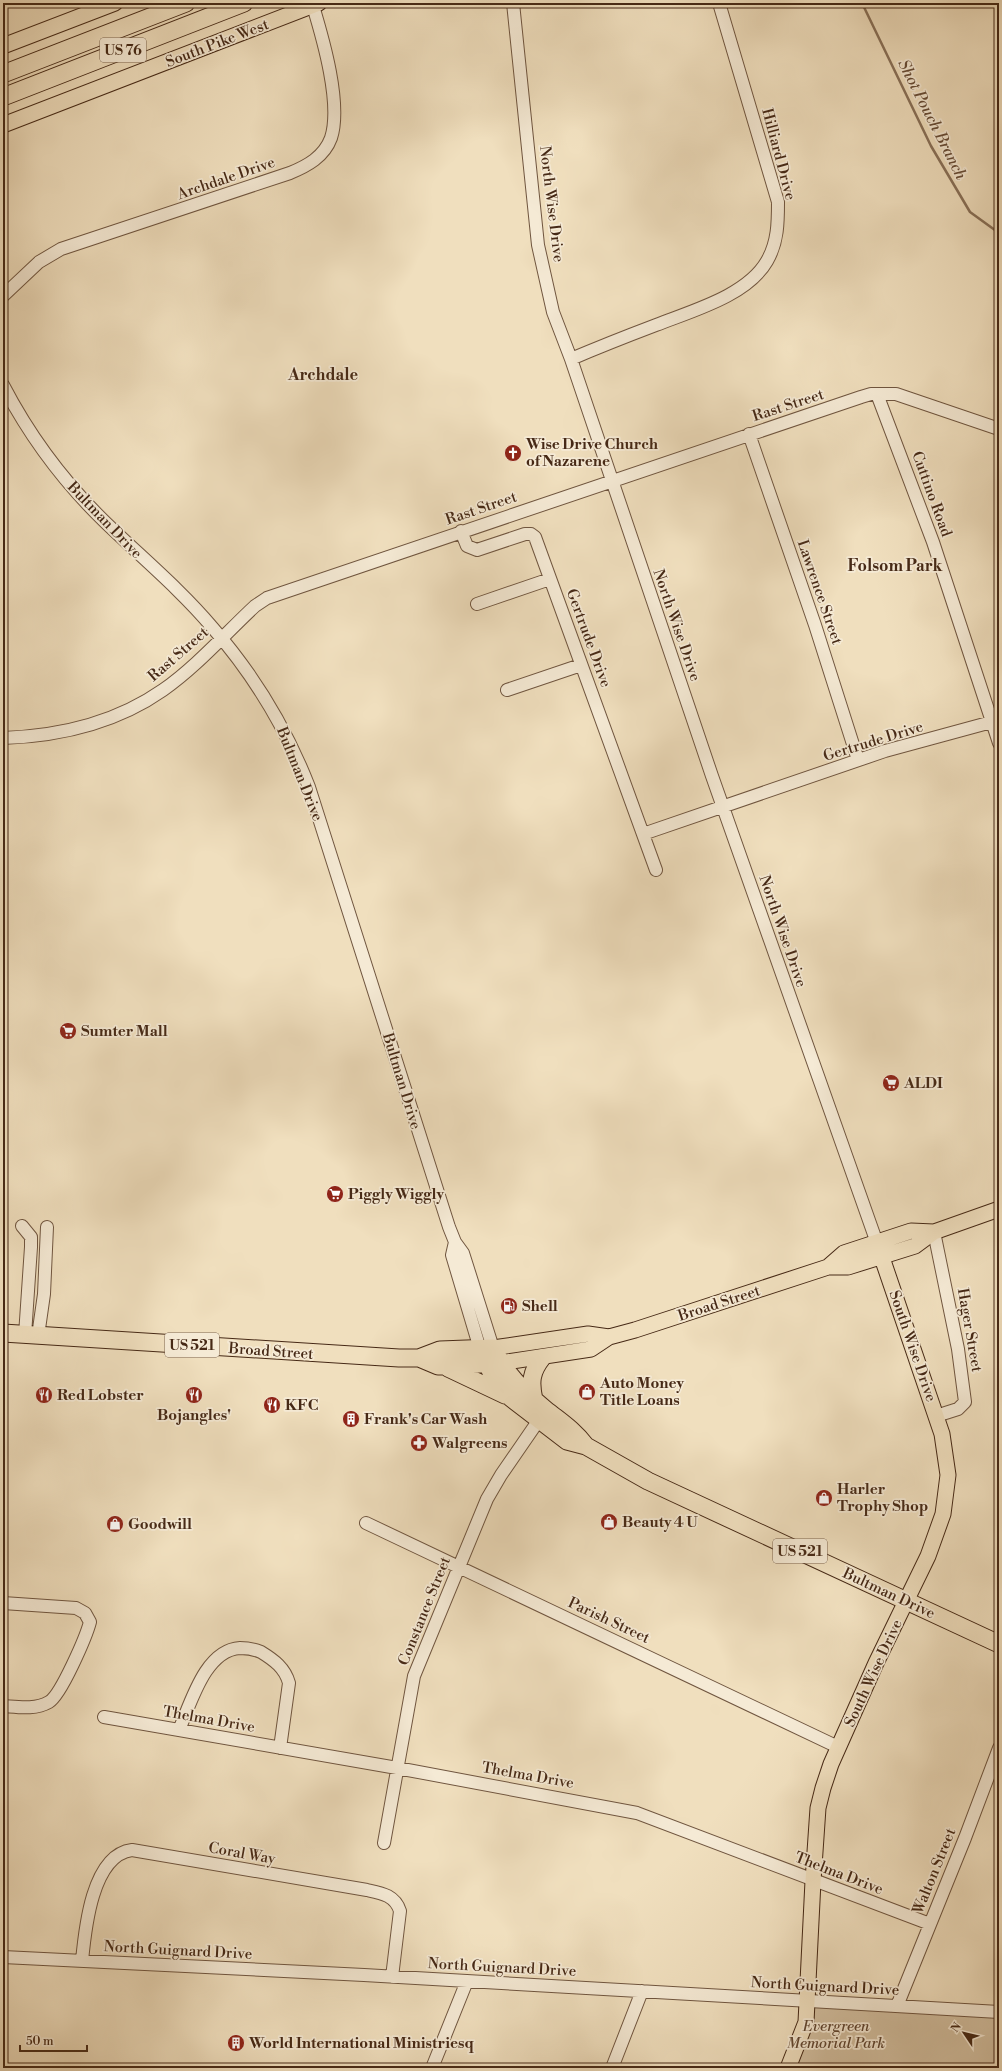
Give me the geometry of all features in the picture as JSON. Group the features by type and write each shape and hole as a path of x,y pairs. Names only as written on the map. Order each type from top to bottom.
{"highway":[{"name":"US 76","path":"3,74 186,3"},
{"name":"US 76","path":"3,97 244,3"},
{"name":"Broad Street","path":"3,1333 320,1354 419,1358 438,1366 490,1356"},
{"name":"Broad Street","path":"419,1358 440,1350 490,1356"},
{"name":"Bultman Drive","path":"490,1356 511,1398 540,1410 574,1431 586,1446 648,1481 999,1644"},
{"name":"Bultman Drive","path":"490,1356 516,1382 540,1410"},
{"path":"540,1410 531,1380 536,1366 542,1358"},
{"name":"US 521","path":"444,1366 511,1398"}],"main road":[{"path":"3,46 115,3"},
{"name":"South Pike West","path":"3,125 316,4"},
{"name":"Broad Street","path":"490,1356 542,1358 591,1349 609,1337 654,1325 828,1267 848,1267 911,1231 934,1232 999,1210"},
{"name":"South Wise Drive","path":"788,2068 806,2022 818,1808 825,1782 838,1748 876,1663 907,1601 935,1539 946,1503 948,1481 946,1456 936,1416 879,1249"},
{"name":"Broad Street","path":"490,1356 588,1334 609,1337"}],"street":[{"name":"North Wise Drive","path":"513,3 538,245 553,312 571,359 722,807 879,1249"},
{"name":"Hilliard Drive","path":"571,359 720,299 752,279 761,270 772,251 777,234 778,202 720,3"},
{"name":"Archdale Drive","path":"3,296 39,262 61,250 290,173 315,160 330,139 333,116 325,45 316,4"},
{"name":"Bultman Drive","path":"4,388 41,447 82,498 192,605 221,637 245,668 280,723 309,787 455,1242 452,1255 490,1356"},
{"name":"Rast Street","path":"3,738 27,737 76,729 113,716 164,689 255,606 267,598 611,480 861,397 888,393 906,397 999,429"},
{"name":"Cuttino Road","path":"877,394 933,542 996,721 999,742"},
{"name":"Lawrence Street","path":"749,434 815,625 858,760"},
{"name":"Gertrude Drive","path":"461,531 467,546 477,550 525,534 531,534 537,541 656,870"},
{"path":"477,604 550,579"},
{"path":"507,690 581,665"},
{"name":"Gertrude Drive","path":"643,834 858,760 996,721"},
{"path":"22,1226 31,1238 31,1335"},
{"path":"31,1335 44,1294 47,1227"},
{"name":"Hager Street","path":"934,1232 958,1349 965,1402 958,1409 936,1416"},
{"name":"Constance Street","path":"384,1843 414,1676 491,1492 540,1410"},
{"name":"Parish Street","path":"366,1523 838,1748"},
{"path":"3,1603 76,1608 85,1613 90,1622 80,1647 56,1696 38,1706 3,1706"},
{"path":"179,1730 206,1671 213,1662 220,1655 229,1650 249,1648 270,1657 287,1674 289,1683 280,1748"},
{"name":"Thelma Drive","path":"104,1717 397,1768 637,1813 813,1881 930,1924"},
{"name":"Walton Street","path":"897,2006 999,1748"},
{"name":"Coral Way","path":"82,1961 86,1918 96,1890 107,1867 116,1856 124,1851 132,1850 367,1890 388,1895 398,1904 400,1910 392,1977"},
{"name":"North Guignard Drive","path":"3,1957 467,1981 999,2012"},
{"path":"432,2068 467,1981"},
{"path":"612,2068 642,1991"}],"green space":[{"name":"Evergreen Memorial Park","path":"808,2000 999,2011 999,2068 788,2068"}],"waterway":[{"name":"Shot Pouch Branch","path":"862,3 931,146 970,212 999,233"}],"place":[{"name":"Wise Drive Church of Nazarene","path":"513,453"},
{"name":"Sumter Mall","path":"68,1031"},
{"name":"ALDI","path":"891,1083"},
{"name":"Piggly Wiggly","path":"335,1194"},
{"name":"Shell","path":"509,1306"},
{"name":"Auto Money Title Loans","path":"587,1392"},
{"name":"Red Lobster","path":"44,1395"},
{"name":"Bojangles'","path":"194,1395"},
{"name":"KFC","path":"272,1405"},
{"name":"Frank's Car Wash","path":"351,1419"},
{"name":"Walgreens","path":"419,1443"},
{"name":"Harler Trophy Shop","path":"824,1498"},
{"name":"Beauty 4 U","path":"609,1522"},
{"name":"Goodwill","path":"115,1524"},
{"name":"World International Ministriesq","path":"236,2043"}],"district":[{"name":"Archdale","path":"323,374"},
{"name":"Folsom Park","path":"895,565"}]}
